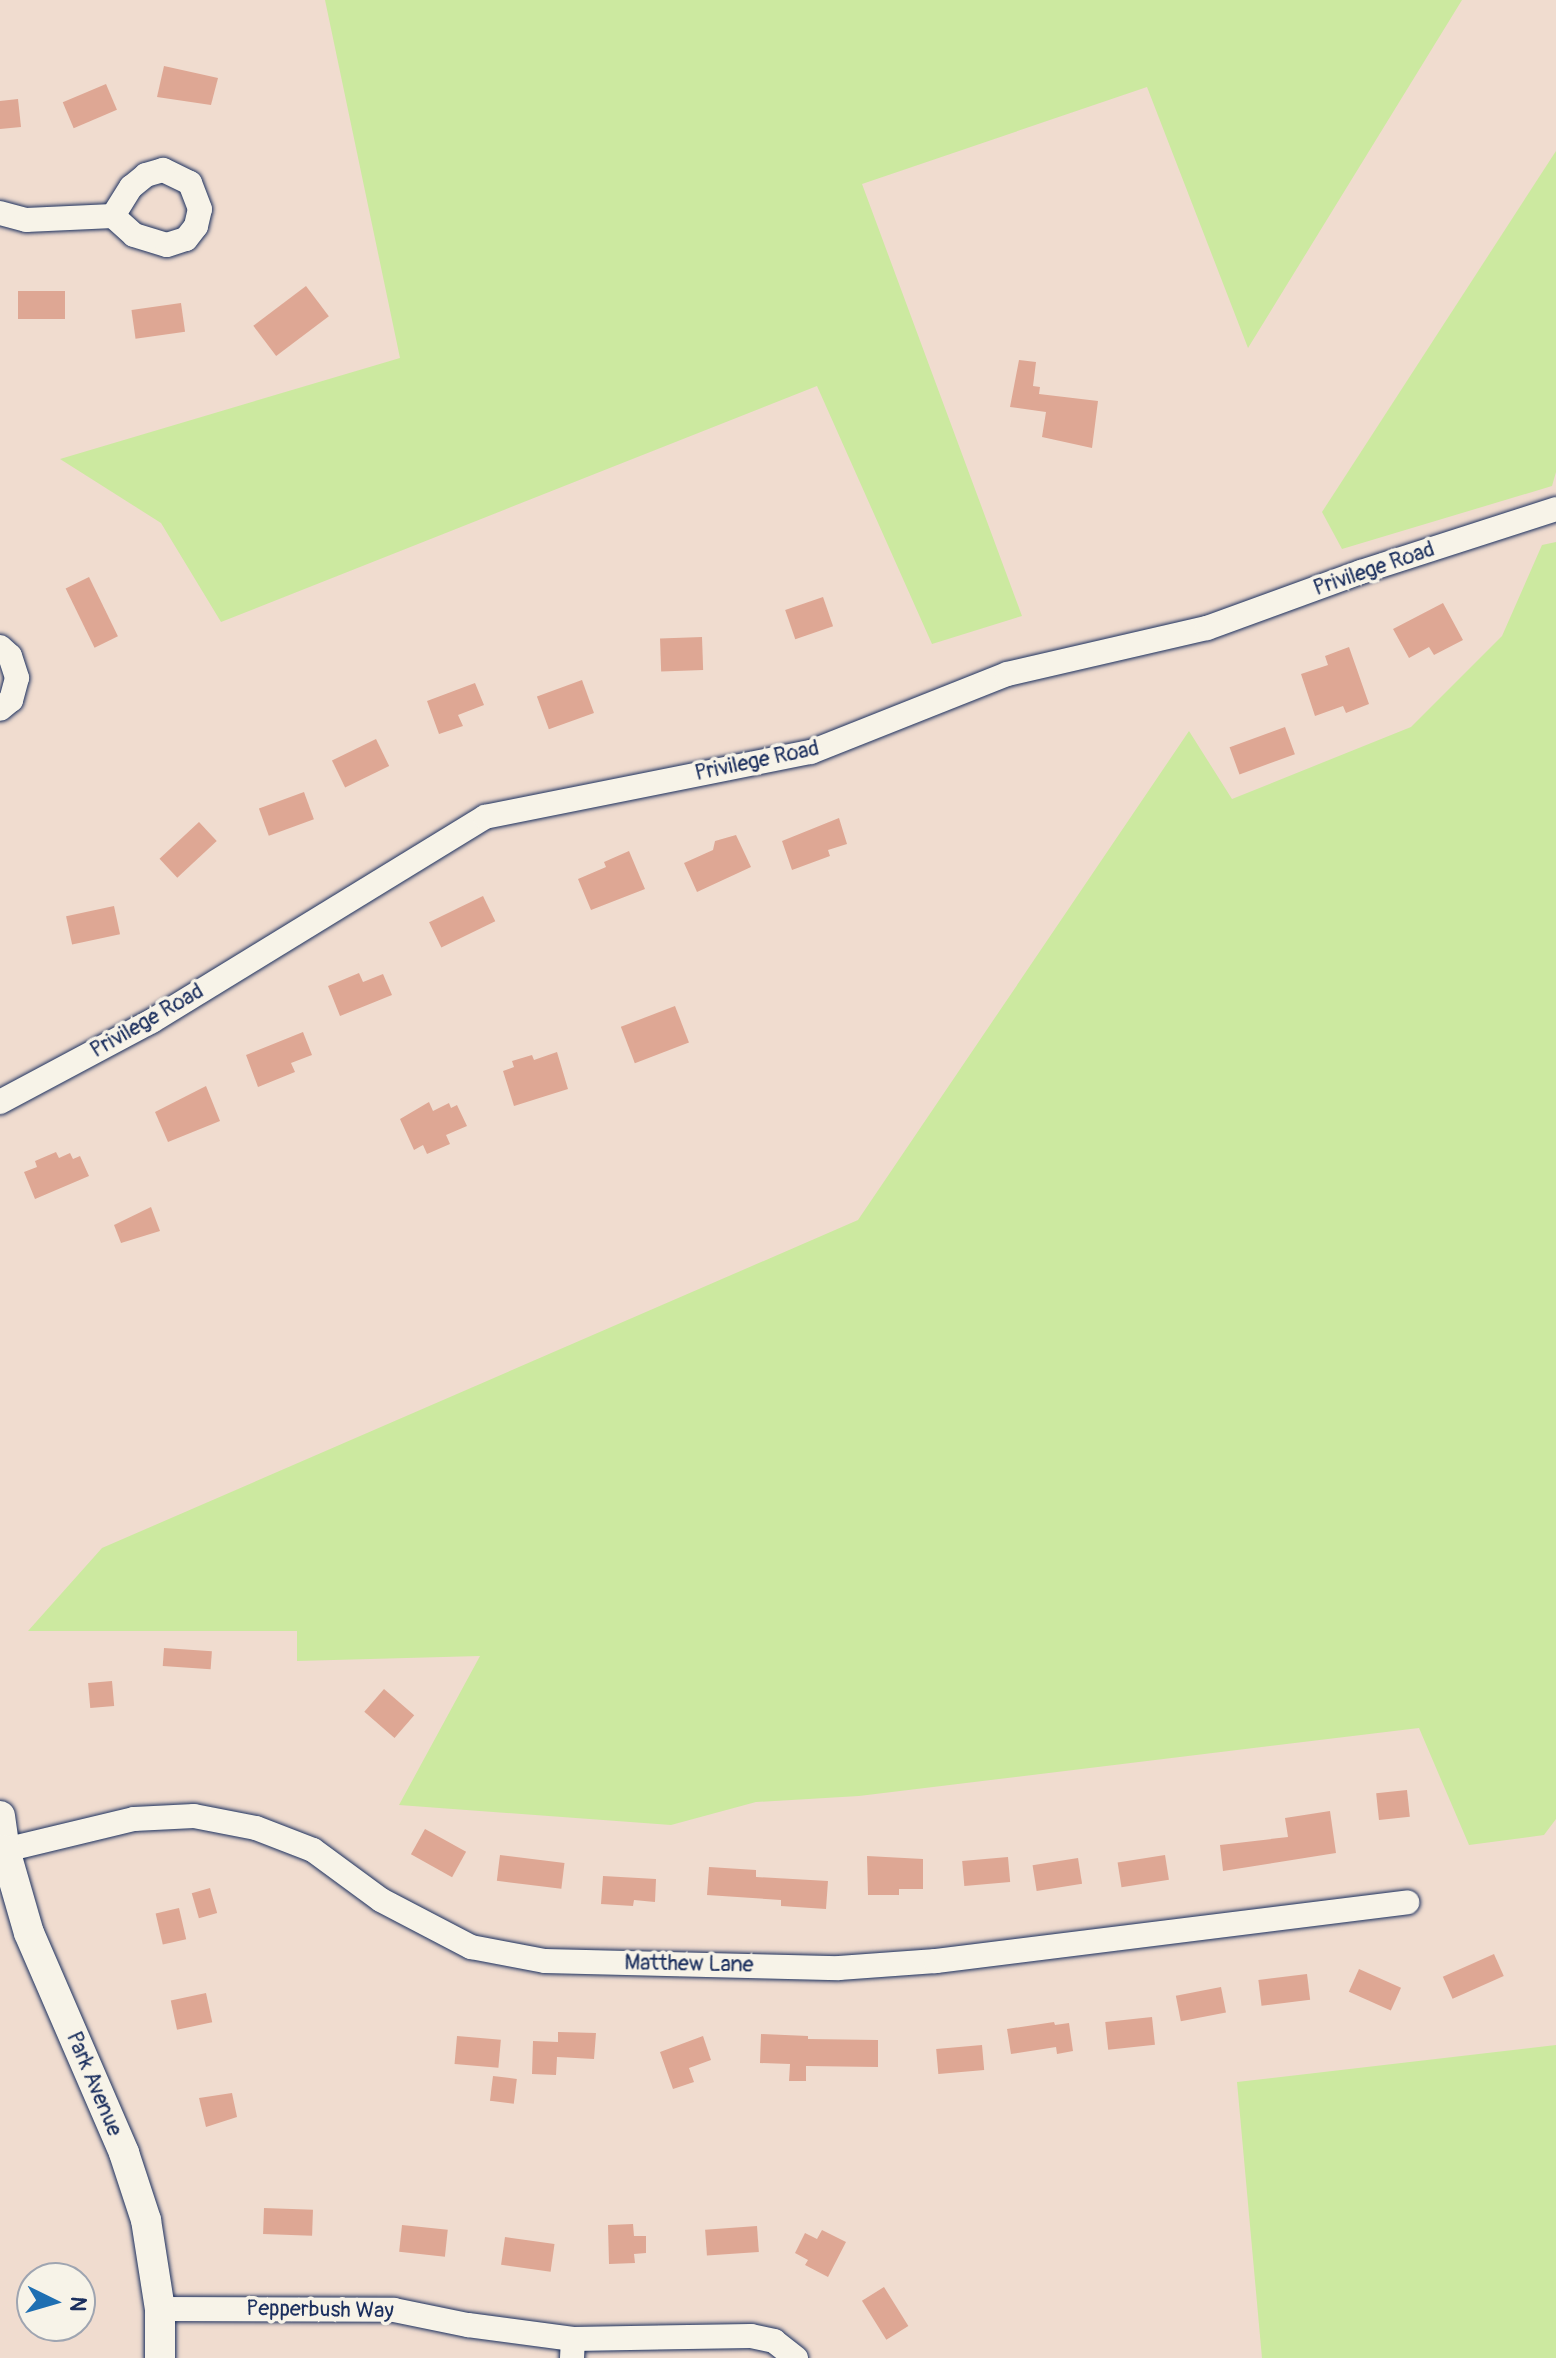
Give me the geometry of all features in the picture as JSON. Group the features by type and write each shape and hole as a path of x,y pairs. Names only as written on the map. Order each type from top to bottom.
{"main road":[{"name":"Park Avenue","path":"0,1816 5,1850 29,1933 124,2153 146,2220 160,2309 160,2358"}],"street":[{"path":"0,213 26,220 113,216"},
{"name":"Privilege Road","path":"0,1102 152,1021 485,817 811,752 1007,674 1207,628 1361,572 1556,509"},
{"path":"0,647 10,656 17,678 11,700 0,709"},
{"name":"Matthew Lane","path":"5,1850 134,1819 194,1816 256,1828 313,1850 381,1900 471,1947 545,1961 839,1968 922,1962 1407,1902"},
{"name":"Pepperbush Way","path":"160,2309 394,2310 573,2349 751,2336 774,2341 796,2358"}],"green space":[{"path":"325,0 1462,0 1248,348 1147,87 862,184 1022,616 932,644 817,386 221,622 161,523 60,459 400,358"},
{"path":"1556,151 1556,472 1552,486 1342,549 1322,512"},
{"path":"1556,542 1556,1819 1544,1835 1469,1845 1419,1728 859,1796 756,1802 671,1825 399,1805 480,1656 297,1661 297,1631 28,1631 102,1548 858,1220 1189,731 1232,799 1411,727 1502,636 1542,545"},
{"path":"1556,2045 1556,2358 1262,2358 1237,2082"}],"building":[{"path":"164,66 218,78 211,105 157,97"},
{"path":"106,84 117,110 74,128 63,102"},
{"path":"18,99 21,127 0,129 0,101"},
{"path":"306,286 329,316 276,356 253,326"},
{"path":"18,291 65,291 65,319 18,319"},
{"path":"181,303 185,332 136,339 131,310"},
{"path":"1019,360 1036,362 1033,386 1040,387 1039,394 1098,401 1092,448 1042,437 1046,412 1010,407"},
{"path":"89,577 118,636 95,648 66,588"},
{"path":"823,597 833,626 795,639 785,610"},
{"path":"1443,603 1463,640 1434,655 1429,647 1409,658 1393,629"},
{"path":"702,637 703,670 661,671 660,638"},
{"path":"1349,647 1369,704 1346,713 1343,706 1315,716 1301,674 1328,665 1325,656"},
{"path":"582,680 594,713 549,729 537,696"},
{"path":"475,683 484,705 458,715 463,726 439,734 427,701"},
{"path":"1285,727 1295,754 1239,774 1230,747"},
{"path":"376,739 389,766 345,787 332,760"},
{"path":"304,792 314,819 269,836 259,808"},
{"path":"839,818 847,844 828,850 830,856 792,870 782,841"},
{"path":"199,822 217,841 177,878 160,859"},
{"path":"736,835 751,867 697,892 684,863 713,850 715,841"},
{"path":"629,851 645,889 591,910 578,879 606,867 604,862"},
{"path":"483,896 495,921 441,947 429,922"},
{"path":"114,906 120,934 72,945 66,916"},
{"path":"359,973 363,982 383,974 392,995 340,1016 328,986"},
{"path":"675,1006 689,1042 635,1063 621,1027"},
{"path":"303,1032 312,1055 291,1063 295,1072 258,1087 246,1055"},
{"path":"557,1052 568,1089 514,1106 503,1071 514,1067 512,1061 532,1055 534,1060"},
{"path":"206,1086 220,1121 168,1142 155,1112"},
{"path":"429,1102 433,1111 449,1103 451,1108 457,1105 467,1126 446,1135 450,1144 427,1154 423,1145 414,1150 400,1119"},
{"path":"56,1152 59,1158 70,1153 73,1159 80,1156 89,1176 35,1199 24,1172 37,1167 35,1161"},
{"path":"151,1207 160,1231 121,1243 114,1225"},
{"path":"164,1648 212,1651 211,1669 163,1666"},
{"path":"112,1681 114,1706 90,1708 88,1683"},
{"path":"384,1689 414,1715 395,1738 364,1712"},
{"path":"1407,1790 1410,1817 1379,1820 1376,1793"},
{"path":"1330,1811 1336,1853 1223,1871 1220,1845 1288,1837 1285,1818"},
{"path":"425,1829 466,1852 452,1877 411,1854"},
{"path":"500,1855 565,1863 561,1889 497,1881"},
{"path":"1165,1855 1169,1880 1122,1887 1118,1863"},
{"path":"867,1856 923,1859 923,1889 899,1889 899,1895 868,1895"},
{"path":"1008,1857 1010,1882 964,1886 962,1861"},
{"path":"1078,1858 1082,1884 1037,1891 1033,1865"},
{"path":"709,1867 756,1870 756,1877 828,1881 826,1909 781,1906 781,1900 707,1895"},
{"path":"603,1876 656,1879 655,1902 634,1900 633,1906 601,1904"},
{"path":"210,1888 217,1913 199,1918 192,1893"},
{"path":"179,1908 186,1939 163,1945 156,1913"},
{"path":"1494,1954 1504,1976 1453,1999 1443,1977"},
{"path":"1359,1969 1401,1988 1391,2011 1349,1992"},
{"path":"1307,1974 1310,2000 1262,2006 1258,1980"},
{"path":"1221,1987 1226,2013 1181,2021 1176,1996"},
{"path":"206,1993 212,2022 177,2030 171,2000"},
{"path":"1152,2017 1155,2045 1108,2050 1105,2022"},
{"path":"1054,2022 1055,2025 1069,2023 1073,2051 1057,2054 1056,2047 1011,2054 1007,2029"},
{"path":"558,2032 596,2033 594,2059 557,2057 556,2075 532,2074 533,2041 558,2042"},
{"path":"761,2034 808,2036 808,2039 878,2040 878,2067 806,2066 806,2081 789,2081 790,2064 760,2063"},
{"path":"457,2036 501,2040 498,2068 455,2064"},
{"path":"703,2036 711,2060 689,2068 694,2082 673,2089 660,2052"},
{"path":"982,2045 984,2070 938,2074 936,2049"},
{"path":"493,2076 517,2079 514,2104 490,2101"},
{"path":"232,2093 237,2117 206,2127 199,2098"},
{"path":"264,2208 313,2210 312,2236 263,2234"},
{"path":"633,2224 634,2236 646,2236 646,2253 634,2254 635,2263 609,2264 608,2225"},
{"path":"402,2225 448,2230 445,2257 399,2252"},
{"path":"757,2226 759,2252 707,2256 705,2230"},
{"path":"822,2230 846,2242 828,2277 805,2265 808,2260 795,2253 805,2233 817,2239"},
{"path":"505,2237 555,2244 551,2272 501,2265"},
{"path":"884,2287 908,2326 886,2340 862,2301"}]}
